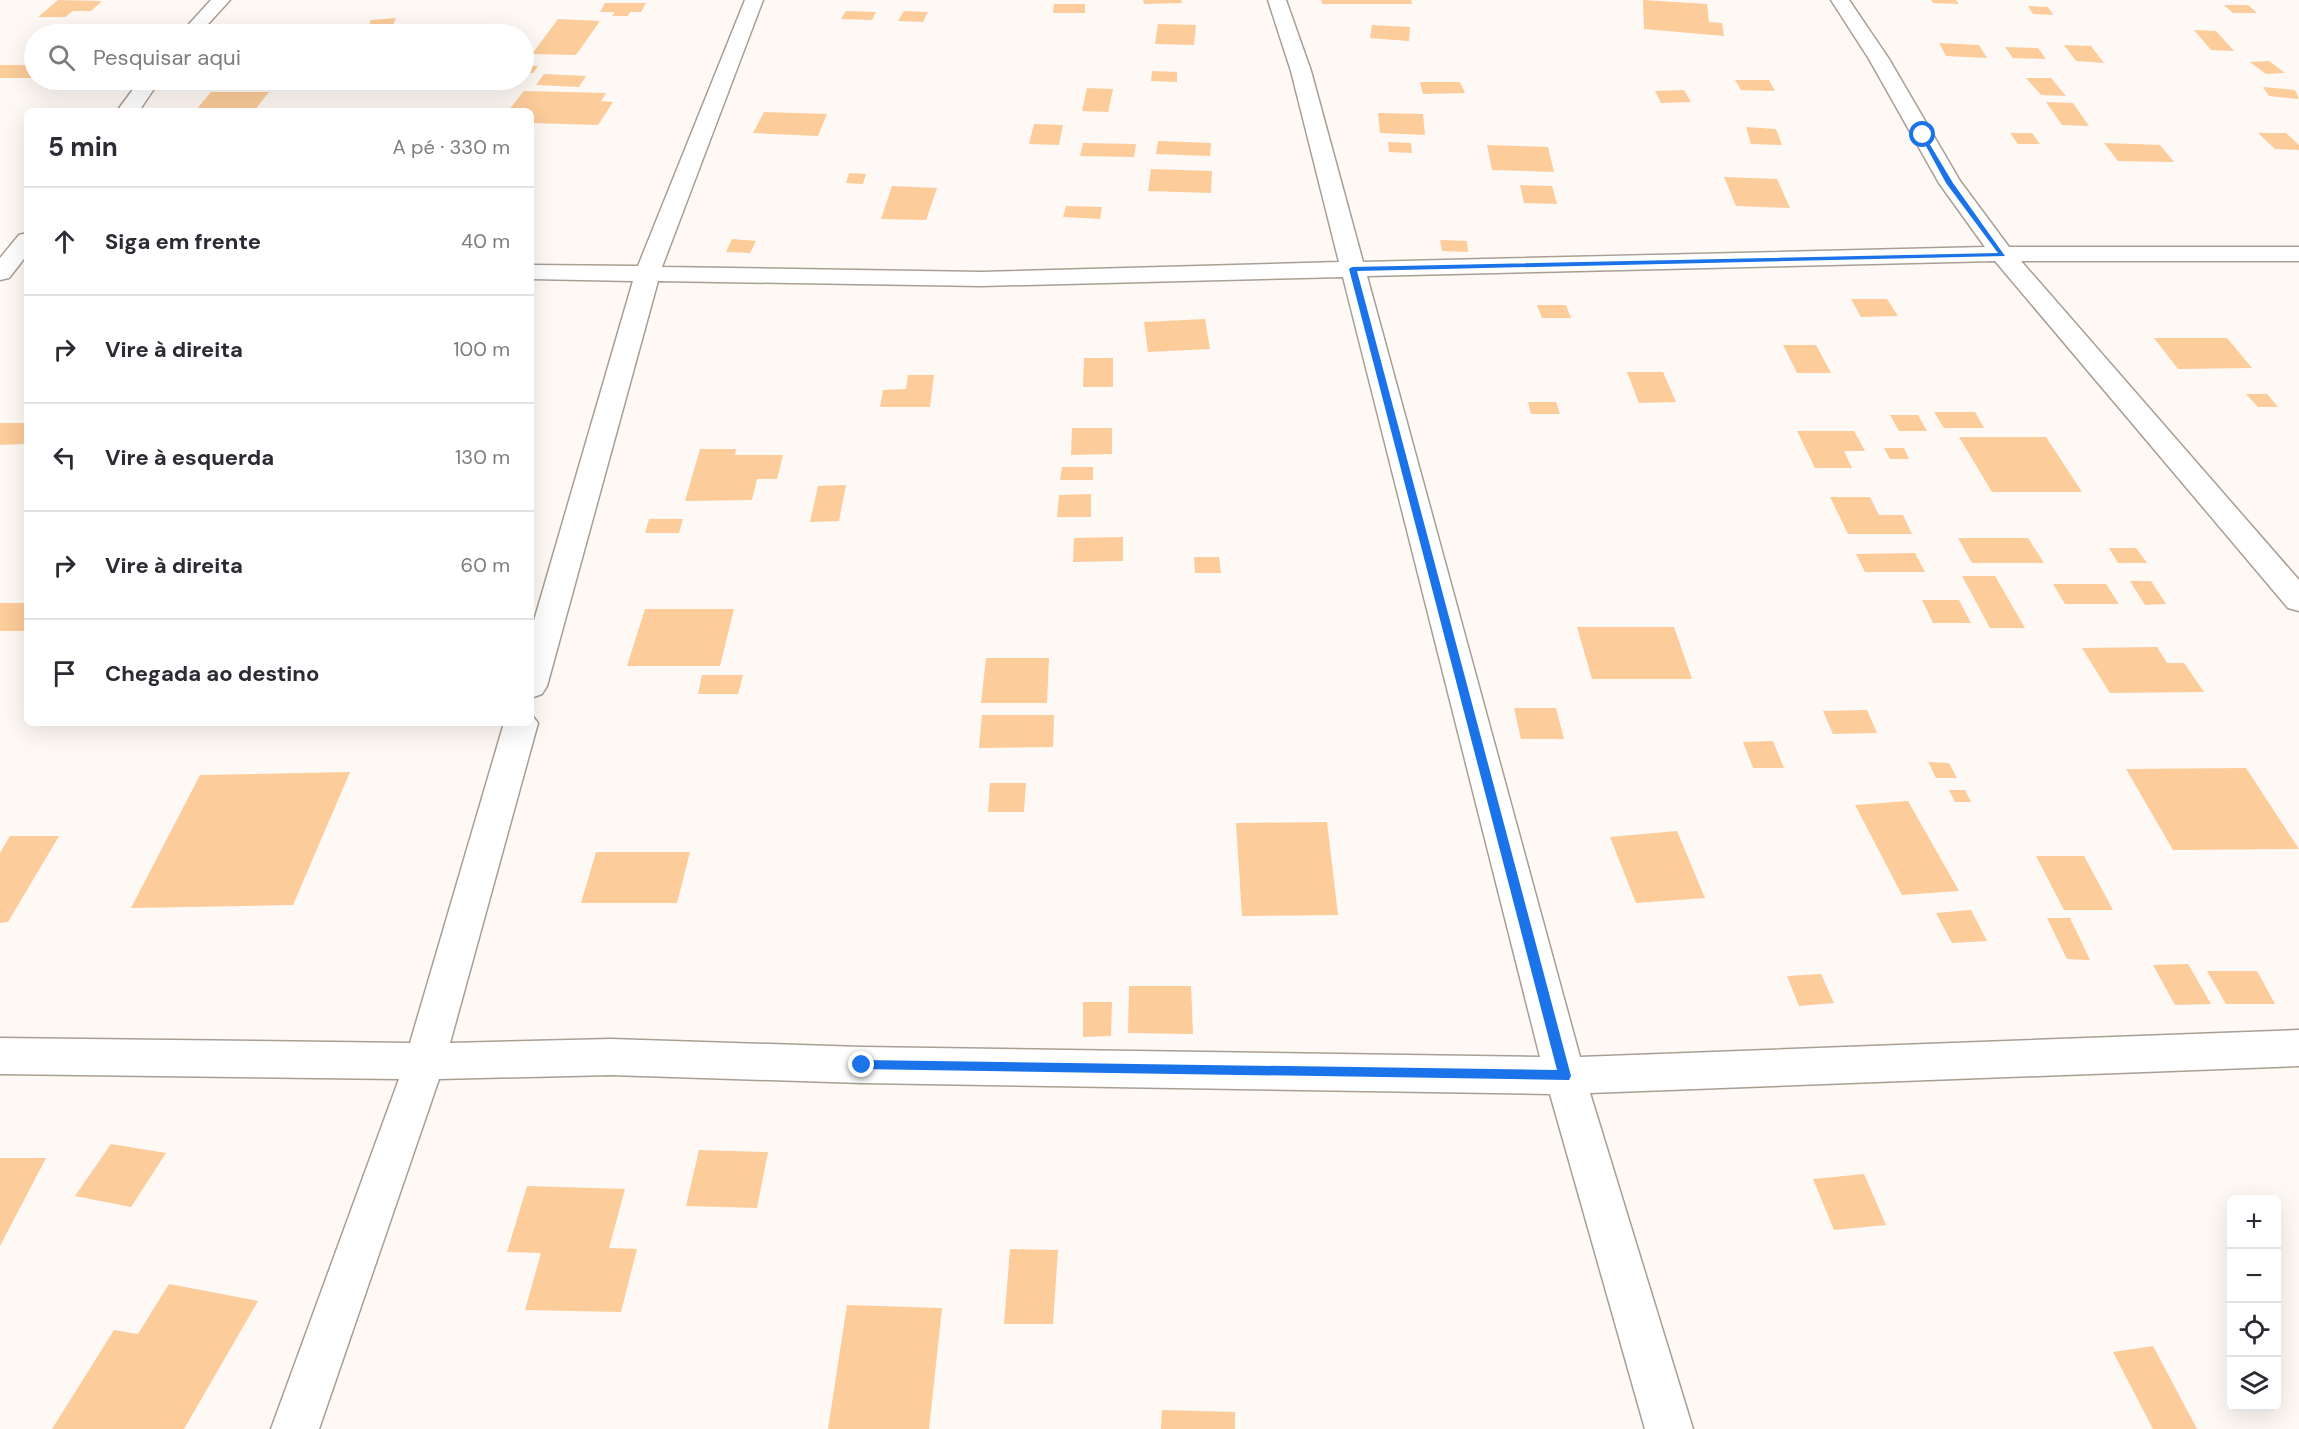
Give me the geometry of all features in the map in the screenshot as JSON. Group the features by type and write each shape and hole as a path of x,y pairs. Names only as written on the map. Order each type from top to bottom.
{"street":[{"path":"198,24 221,0"},
{"path":"534,675 648,272 754,0"},
{"path":"1277,0 1301,71 1565,1076 1669,1429"},
{"path":"1840,0 1879,59 1950,183 2003,255 2299,600"},
{"path":"130,108 143,90"},
{"path":"8,269 24,245"},
{"path":"534,272 982,279 1926,255 2299,254"},
{"path":"295,1429 425,1061 520,726"},
{"path":"0,1056 425,1061 611,1057 874,1065 1565,1076 2299,1048"}],"building":[{"path":"58,0 102,1 91,11 73,11 65,17 38,17"},
{"path":"1143,0 1181,0 1182,3 1144,4"},
{"path":"1321,0 1411,0 1412,4 1322,4"},
{"path":"1643,0 1707,4 1709,22 1722,23 1724,36 1644,29"},
{"path":"1931,0 1956,0 1959,4 1933,3"},
{"path":"605,3 646,3 641,12 630,12 628,16 612,16 615,12 600,12"},
{"path":"1054,4 1085,4 1085,13 1053,13"},
{"path":"2224,5 2248,5 2257,13 2233,13"},
{"path":"2028,6 2048,7 2053,15 2033,14"},
{"path":"846,11 876,12 872,20 841,19"},
{"path":"904,11 928,12 923,22 898,21"},
{"path":"396,18 393,24 369,24 371,20"},
{"path":"558,19 600,21 576,55 534,54"},
{"path":"1158,24 1196,25 1194,45 1155,44"},
{"path":"1372,25 1410,27 1409,41 1370,38"},
{"path":"2194,30 2216,31 2234,51 2211,50"},
{"path":"1939,43 1979,45 1987,58 1946,56"},
{"path":"2064,45 2091,46 2104,63 2076,61"},
{"path":"2005,47 2038,48 2046,59 2013,58"},
{"path":"2269,61 2285,73 2266,74 2250,62"},
{"path":"0,65 24,65 24,78 0,78"},
{"path":"1152,71 1177,72 1177,82 1151,81"},
{"path":"544,74 586,76 579,87 536,85"},
{"path":"2026,78 2051,78 2066,96 2041,95"},
{"path":"1735,80 1769,80 1775,91 1741,90"},
{"path":"1420,82 1460,82 1465,93 1423,94"},
{"path":"2263,87 2295,90 2299,99 2269,96"},
{"path":"1087,88 1113,89 1108,112 1082,111"},
{"path":"1684,90 1691,102 1661,103 1655,91"},
{"path":"524,91 606,93 601,101 613,102 598,125 534,123 534,108 510,108"},
{"path":"211,92 269,92 256,108 198,108"},
{"path":"2046,102 2073,103 2089,126 2062,125"},
{"path":"764,112 827,114 818,136 753,133"},
{"path":"1378,113 1423,114 1425,135 1380,133"},
{"path":"1034,124 1063,125 1059,145 1029,144"},
{"path":"1746,127 1776,129 1782,145 1751,144"},
{"path":"2010,133 2032,133 2040,144 2018,144"},
{"path":"2258,133 2286,133 2299,145 2299,150 2275,149"},
{"path":"1158,141 1211,143 1210,156 1156,154"},
{"path":"1388,142 1411,143 1412,153 1389,152"},
{"path":"1083,143 1136,144 1134,157 1080,156"},
{"path":"2104,143 2160,145 2174,162 2118,161"},
{"path":"1487,145 1548,147 1554,172 1492,170"},
{"path":"1151,169 1212,171 1211,193 1148,191"},
{"path":"849,173 866,174 863,184 846,183"},
{"path":"1724,177 1777,179 1790,208 1736,206"},
{"path":"1520,185 1552,186 1557,204 1524,203"},
{"path":"892,186 937,188 926,220 881,219"},
{"path":"1066,206 1102,207 1100,219 1063,217"},
{"path":"732,239 756,241 750,253 726,252"},
{"path":"1440,240 1467,241 1468,252 1442,251"},
{"path":"1851,299 1887,299 1898,316 1861,317"},
{"path":"1537,305 1566,305 1571,318 1542,318"},
{"path":"1205,319 1210,349 1148,352 1144,322"},
{"path":"2154,338 2227,338 2252,368 2178,369"},
{"path":"1783,345 1816,345 1831,373 1797,373"},
{"path":"1084,358 1113,358 1113,387 1083,387"},
{"path":"1627,372 1663,372 1676,402 1639,403"},
{"path":"908,375 934,375 930,407 880,407 883,390 906,389"},
{"path":"2246,394 2267,394 2278,407 2258,407"},
{"path":"1528,402 1556,402 1560,414 1531,414"},
{"path":"1934,412 1975,412 1984,428 1944,428"},
{"path":"1890,415 1918,415 1927,431 1899,431"},
{"path":"0,423 24,423 24,444 0,445"},
{"path":"1072,428 1112,428 1112,454 1071,455"},
{"path":"1797,431 1854,431 1865,451 1844,451 1852,468 1815,468"},
{"path":"1959,437 2046,437 2082,492 1992,492"},
{"path":"1884,448 1904,448 1909,459 1890,459"},
{"path":"700,449 736,449 735,455 783,455 777,479 757,479 752,500 685,501"},
{"path":"1062,467 1093,467 1093,480 1060,480"},
{"path":"846,485 839,521 810,522 818,486"},
{"path":"1091,494 1091,517 1057,517 1059,495"},
{"path":"1830,497 1870,497 1879,515 1903,515 1912,534 1848,534"},
{"path":"649,519 683,519 679,533 645,533"},
{"path":"1123,537 1123,561 1073,562 1074,538"},
{"path":"1958,538 2028,538 2044,563 1972,563"},
{"path":"2109,548 2136,548 2147,563 2118,563"},
{"path":"1915,553 1925,572 1865,572 1856,554"},
{"path":"1194,557 1219,557 1221,573 1195,573"},
{"path":"1962,576 1995,576 2025,628 1990,628"},
{"path":"2130,581 2151,581 2166,604 2145,605"},
{"path":"2053,584 2106,584 2119,604 2065,604"},
{"path":"1922,600 1959,600 1971,623 1933,623"},
{"path":"0,603 24,603 24,631 0,631"},
{"path":"645,609 734,609 720,666 627,666"},
{"path":"1577,627 1674,627 1692,679 1592,679"},
{"path":"2157,647 2167,663 2184,663 2204,692 2110,693 2082,648"},
{"path":"986,658 1049,658 1047,703 981,703"},
{"path":"702,675 743,675 738,694 698,694"},
{"path":"1514,708 1556,708 1564,739 1521,739"},
{"path":"1867,710 1877,733 1833,734 1823,711"},
{"path":"982,715 1054,715 1053,747 979,748"},
{"path":"1773,741 1784,768 1753,768 1743,742"},
{"path":"1928,762 1949,763 1957,778 1936,778"},
{"path":"2246,768 2299,849 2173,850 2126,769"},
{"path":"350,772 293,905 131,908 200,775"},
{"path":"990,783 1026,783 1024,812 988,812"},
{"path":"1949,790 1965,790 1971,802 1955,802"},
{"path":"1908,801 1959,891 1902,895 1855,805"},
{"path":"1327,822 1338,915 1242,916 1236,823"},
{"path":"1677,831 1705,898 1636,903 1610,837"},
{"path":"10,836 59,836 8,922 0,923 0,853"},
{"path":"596,852 690,852 677,903 581,903"},
{"path":"2036,856 2084,856 2113,910 2064,910"},
{"path":"1971,910 1987,941 1952,943 1936,913"},
{"path":"2047,918 2070,918 2090,960 2067,959"},
{"path":"2188,964 2211,1004 2175,1005 2153,965"},
{"path":"2207,971 2257,971 2275,1004 2226,1004"},
{"path":"1821,974 1834,1003 1799,1006 1787,976"},
{"path":"1129,986 1191,986 1193,1034 1128,1033"},
{"path":"1083,1002 1112,1002 1111,1036 1083,1037"},
{"path":"111,1144 166,1153 131,1207 75,1196"},
{"path":"699,1150 768,1152 757,1208 686,1206"},
{"path":"0,1158 46,1158 0,1246"},
{"path":"1864,1174 1886,1225 1834,1230 1813,1179"},
{"path":"527,1186 625,1189 609,1248 637,1249 621,1312 525,1310 541,1253 507,1252"},
{"path":"1010,1249 1058,1250 1053,1324 1004,1324"},
{"path":"169,1284 258,1301 184,1429 52,1429 114,1330 138,1334"},
{"path":"847,1305 942,1308 929,1429 828,1429"},
{"path":"2153,1346 2197,1429 2153,1429 2113,1352"},
{"path":"1162,1410 1235,1412 1235,1429 1161,1429"}],"route":[{"path":"862,1065 1565,1076 1352,269 2003,255 1950,183 1923,135"}]}
